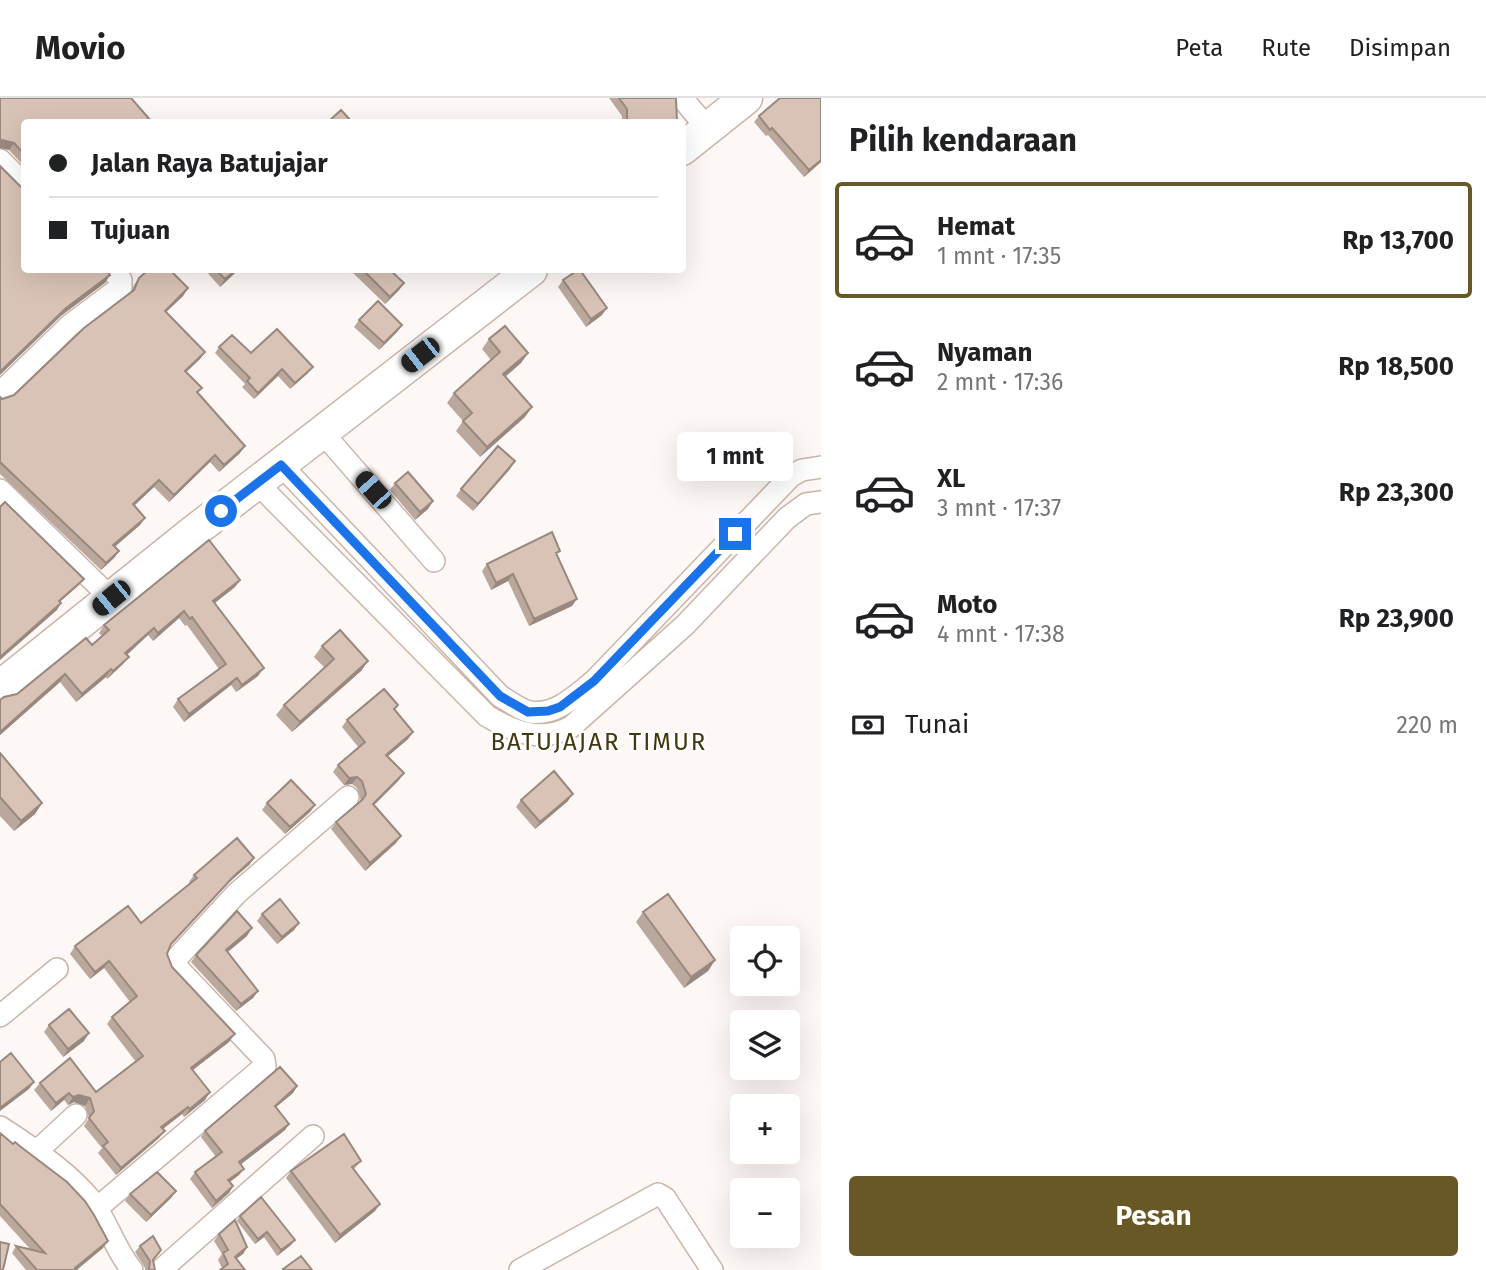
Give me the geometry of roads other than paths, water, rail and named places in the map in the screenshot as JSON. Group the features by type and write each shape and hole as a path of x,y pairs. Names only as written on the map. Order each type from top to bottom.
{"highway":[{"path":"686,146 746,98"},
{"path":"0,687 527,273"}],"street":[{"path":"682,98 708,129"},
{"path":"0,160 21,181"},
{"path":"0,393 70,326 121,287 121,280 114,273"},
{"path":"322,432 434,561"},
{"path":"269,474 500,696 528,712 560,707 594,681 792,476 802,470 821,467"},
{"path":"269,474 487,716 511,730 535,735 571,727 685,625 787,518 806,504 821,502"},
{"path":"0,489 111,598"},
{"path":"96,1209 265,1066 264,1059 176,966 175,960 236,893 348,797"},
{"path":"0,1016 57,969"},
{"path":"37,1151 76,1115"},
{"path":"0,1127 37,1151 91,1200 119,1255 132,1270"},
{"path":"161,1270 313,1136"},
{"path":"520,1270 658,1194 665,1198 712,1270"}],"district":[{"name":"BATUJAJAR TIMUR","path":"599,742"}]}
